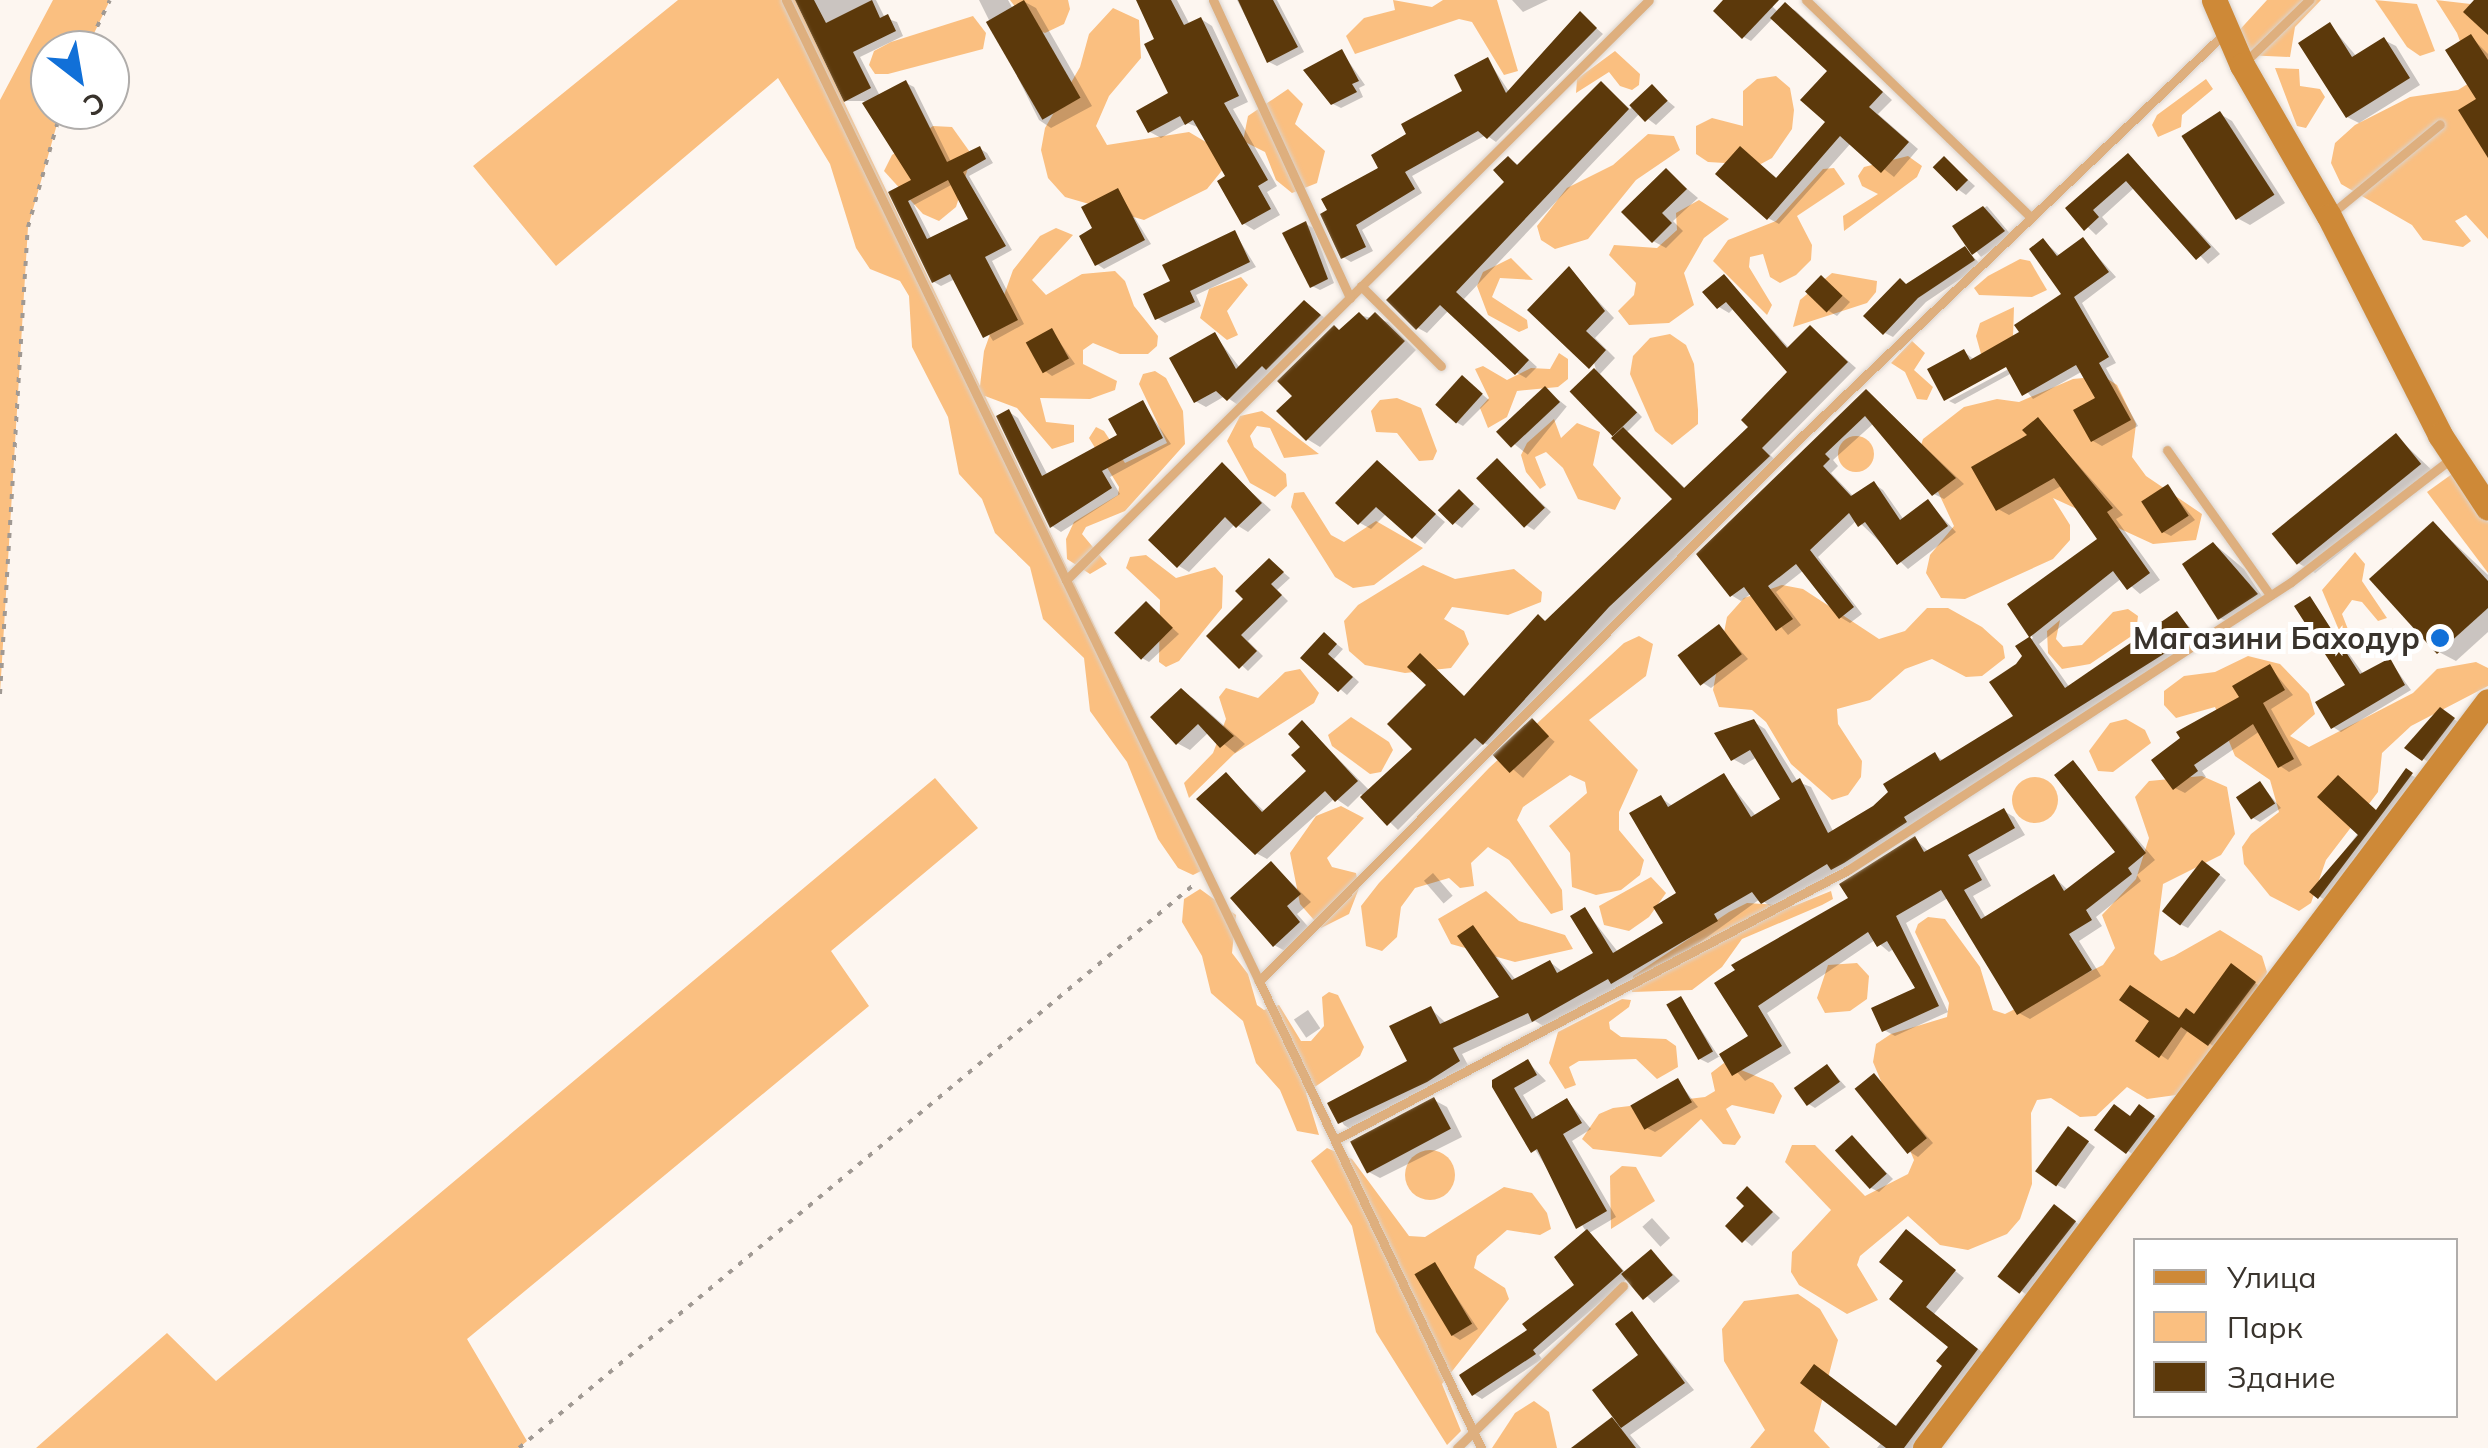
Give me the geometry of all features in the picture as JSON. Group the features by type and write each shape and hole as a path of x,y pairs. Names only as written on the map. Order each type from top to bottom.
{"main road":[{"path":"2214,0 2242,65 2329,216 2454,456 2488,508"},
{"path":"1925,1448 2488,701"}],"lane":[{"path":"786,0 1481,1448"},
{"path":"1213,0 1350,298"},
{"path":"1066,580 1648,0"},
{"path":"1806,0 2030,216"},
{"path":"2242,65 2309,0"},
{"path":"1259,981 2030,216 2227,32"},
{"path":"2329,216 2440,124"},
{"path":"1361,286 1440,366"},
{"path":"2167,450 2270,595"},
{"path":"1335,1140 1848,870 2270,595 2454,456"},
{"path":"1457,1448 1623,1286"}],"path":[{"path":"96,30 110,0"},
{"path":"0,694 28,227 55,130"},
{"path":"519,1448 1207,874"}],"green space":[{"path":"53,0 110,0 96,30 37,30"},
{"path":"678,0 795,0 980,386 984,351 1013,270 1040,236 1056,228 1073,235 1032,280 1046,295 1082,274 1115,271 1125,281 1134,306 1158,336 1157,346 1148,354 1120,354 1093,343 1083,350 1083,364 1117,381 1115,390 1090,399 1040,398 1046,422 1074,425 1074,442 1052,449 1017,408 985,396 1208,863 1205,869 1193,875 1178,868 1158,839 1127,762 1090,711 1084,658 1043,619 1030,567 995,533 982,499 959,474 948,417 912,347 909,296 900,281 870,269 856,248 830,164 778,78 556,266 473,166"},
{"path":"1010,0 1068,0 1070,9 1064,24 1045,33 1030,27"},
{"path":"1393,0 1432,7 1443,0 1497,0 1518,71 1504,75 1472,22 1459,19 1355,54 1346,36 1364,18 1395,10"},
{"path":"2267,0 2321,0 2295,27 2290,57 2245,55 2234,36"},
{"path":"2375,0 2417,4 2435,51 2420,56 2407,47"},
{"path":"2436,0 2488,6 2488,239 2466,215 2455,221 2471,241 2463,247 2423,240 2412,225 2341,184 2331,163 2335,143 2355,125 2410,97 2458,90 2474,80 2457,33"},
{"path":"1113,8 1139,20 1141,58 1109,96 1096,126 1107,145 1189,132 1226,154 1224,168 1207,189 1144,220 1065,197 1048,178 1041,150 1045,128 1080,67 1089,34"},
{"path":"973,16 986,33 983,49 888,74 875,74 869,65 874,51 891,42"},
{"path":"30,43 30,130 55,130 28,227 0,694 0,100"},
{"path":"1615,51 1640,74 1639,85 1632,90 1620,86 1609,72 1576,93 1577,79"},
{"path":"2275,68 2299,69 2300,86 2320,89 2325,97 2306,128 2297,126"},
{"path":"1776,76 1790,88 1794,110 1792,129 1772,158 1759,165 1708,162 1696,154 1696,126 1712,118 1743,126 1743,91 1757,79"},
{"path":"2206,79 2213,89 2182,115 2181,127 2158,137 2152,125 2157,115"},
{"path":"1288,89 1303,104 1295,124 1325,151 1317,183 1292,193 1276,180 1265,152 1243,141 1248,116"},
{"path":"933,126 952,127 972,155 956,207 939,221 923,214 884,171 892,155"},
{"path":"1648,134 1674,136 1680,150 1636,180 1588,239 1555,249 1541,240 1537,226 1567,188 1613,165"},
{"path":"1908,156 1922,166 1917,177 1844,231 1843,216 1878,194 1862,186 1858,176 1864,167"},
{"path":"1834,168 1845,184 1797,216 1812,245 1811,260 1796,275 1780,283 1770,277 1763,254 1750,257 1749,267 1772,305 1767,315 1713,261 1728,240 1776,221 1823,169"},
{"path":"1699,200 1729,219 1704,238 1684,273 1694,305 1669,323 1629,325 1618,311 1634,295 1636,283 1609,255 1614,245 1657,248 1677,230 1676,213"},
{"path":"1511,258 1533,280 1500,278 1492,297 1527,320 1528,328 1519,332 1488,315 1477,286 1483,272"},
{"path":"2020,259 2030,261 2047,290 2032,297 1979,295 1974,288"},
{"path":"1832,273 1877,281 1876,292 1867,303 1793,327 1800,300"},
{"path":"1241,277 1248,285 1227,311 1238,335 1227,340 1200,318 1209,289"},
{"path":"2014,307 2013,337 1983,361 1976,336 1980,323"},
{"path":"1670,334 1686,345 1694,364 1698,410 1698,424 1672,445 1655,431 1630,374 1633,356 1650,338"},
{"path":"1912,341 1925,353 1914,370 1933,387 1927,400 1917,399 1905,372 1891,363"},
{"path":"1559,353 1568,359 1568,379 1558,387 1517,391 1507,417 1488,428 1480,408 1489,398 1475,369 1483,366 1507,380 1531,368 1550,369"},
{"path":"1155,371 1166,378 1183,411 1185,444 1125,511 1086,527 1082,534 1107,564 1090,574 1067,559 1066,539 1074,522 1118,495 1119,487 1089,438 1096,427 1104,431 1125,463 1167,443 1139,384 1143,374"},
{"path":"2103,376 2117,385 2136,424 2132,457 2146,476 2202,514 2196,540 2153,544 2053,498 2070,525 2070,540 2053,559 1965,599 1941,598 1926,573 1930,555 1954,526 1919,451 1923,439 1964,407 1997,399 2019,402 2073,379"},
{"path":"1397,398 1421,408 1437,451 1433,460 1419,461 1397,433 1376,432 1371,411 1380,400"},
{"path":"1262,411 1319,454 1284,458 1270,428 1257,426 1250,436 1254,447 1286,474 1287,486 1275,497 1250,483 1227,441 1240,416"},
{"path":"1554,419 1561,438 1577,423 1600,432 1593,465 1621,498 1615,510 1578,499 1563,468 1546,452 1535,457 1546,485 1540,489 1526,472 1521,455 1527,443"},
{"path":"1856,436 1869,441 1874,454 1869,467 1856,472 1843,467 1838,454 1843,441"},
{"path":"2452,474 2488,522 2488,573 2427,492"},
{"path":"1304,492 1331,535 1344,542 1376,521 1423,548 1374,585 1353,588 1335,577 1291,507 1294,493"},
{"path":"2355,552 2365,564 2362,581 2387,618 2378,621 2362,602 2352,600 2342,614 2351,637 2341,635 2322,590"},
{"path":"1146,555 1176,578 1215,567 1223,576 1222,608 1179,661 1166,667 1159,662 1160,600 1126,568 1130,557"},
{"path":"1423,565 1455,579 1514,569 1542,592 1541,602 1508,615 1452,607 1444,619 1464,631 1469,644 1451,668 1405,673 1365,665 1349,651 1344,621 1358,605"},
{"path":"1782,585 1803,589 1879,639 1905,631 1927,608 1948,608 1982,627 2003,646 2005,658 1982,676 1966,677 1932,659 1905,669 1870,700 1837,709 1838,724 1862,761 1861,777 1848,795 1832,800 1791,764 1766,722 1752,710 1719,707 1713,690 1727,617 1744,598"},
{"path":"2128,609 2138,616 2136,633 2090,664 2062,669 2048,653 2047,631 2060,620 2056,639 2063,647 2082,645 2113,612"},
{"path":"1639,636 1653,644 1646,676 1589,720 1638,770 1619,812 1619,830 1644,860 1640,875 1621,890 1596,895 1572,887 1570,853 1549,826 1587,793 1585,782 1570,775 1523,807 1517,820 1562,890 1563,910 1551,914 1509,860 1488,847 1471,863 1474,886 1460,888 1449,878 1415,888 1401,907 1397,937 1382,951 1366,946 1361,906 1379,883 1489,768 1624,643"},
{"path":"2248,656 2280,664 2309,694 2315,714 2290,736 2309,747 2413,693 2437,669 2476,662 2488,668 2488,686 2411,726 2382,753 2378,792 2326,860 2311,903 2299,911 2270,896 2244,864 2242,847 2251,834 2279,812 2270,780 2235,756 2215,707 2176,718 2164,705 2164,691 2184,676 2215,672"},
{"path":"1300,669 1319,693 1314,703 1234,754 1189,798 1184,783 1213,753 1226,719 1219,697 1226,688 1258,698 1285,672"},
{"path":"1351,717 1389,742 1393,750 1381,772 1370,774 1332,746 1328,735"},
{"path":"2126,719 2145,730 2151,743 2113,772 2098,771 2089,751 2110,723"},
{"path":"2202,776 2227,787 2235,834 2221,855 2163,884 2154,954 2161,961 2220,930 2262,956 2267,972 2259,996 2176,1095 2147,1099 2127,1087 2096,1116 2080,1117 2051,1098 2037,1100 2031,1113 2032,1184 2020,1219 2007,1234 1968,1250 1940,1245 1908,1216 1860,1256 1857,1265 1878,1300 1847,1314 1799,1285 1791,1272 1792,1252 1831,1210 1785,1162 1792,1145 1815,1145 1865,1196 1908,1174 1914,1160 1873,1062 1876,1044 1891,1034 1947,1017 1949,1003 1915,932 1918,924 1928,917 1945,919 1980,967 1993,1010 2005,1014 2103,965 2115,948 2102,915 2136,879 2149,838 2135,797 2149,781"},
{"path":"2035,777 2051,784 2058,800 2051,816 2035,823 2019,816 2012,800 2019,784"},
{"path":"935,778 978,828 831,951 869,1006 467,1339 527,1441 519,1448 36,1448 167,1333 216,1381"},
{"path":"1341,806 1364,818 1327,858 1332,867 1356,873 1359,888 1349,914 1321,928 1300,904 1290,853 1316,816"},
{"path":"1651,877 1666,893 1649,917 1629,931 1604,925 1599,906"},
{"path":"1200,889 1236,915 1232,953 1248,974 1257,1005 1264,1010 1279,1005 1301,1041 1311,1041 1324,1026 1322,997 1329,992 1338,995 1364,1047 1360,1056 1306,1093 1319,1135 1297,1131 1280,1090 1256,1063 1243,1021 1211,993 1202,956 1182,922 1184,899"},
{"path":"1486,891 1519,921 1565,935 1573,949 1515,962 1451,944 1438,919"},
{"path":"1831,891 1833,899 1822,905 1742,939 1722,967 1692,990 1632,992 1633,976 1729,912 1747,903 1794,906"},
{"path":"1857,963 1869,976 1867,999 1850,1011 1825,1013 1817,998 1828,965"},
{"path":"1622,999 1631,1000 1629,1007 1609,1022 1610,1029 1621,1037 1666,1039 1676,1046 1678,1067 1657,1079 1636,1059 1579,1061 1569,1067 1576,1085 1565,1089 1549,1063 1558,1032"},
{"path":"1724,1063 1773,1083 1782,1096 1774,1114 1732,1105 1726,1109 1741,1137 1735,1145 1723,1144 1701,1119 1661,1157 1593,1149 1582,1139 1599,1114 1613,1108 1705,1097 1715,1091 1711,1073"},
{"path":"1327,1148 1352,1159 1409,1236 1425,1237 1504,1187 1532,1193 1547,1213 1551,1229 1540,1235 1507,1230 1477,1256 1474,1268 1505,1288 1509,1299 1442,1384 1461,1431 1447,1445 1376,1332 1352,1226 1311,1161"},
{"path":"1430,1150 1448,1157 1455,1175 1448,1193 1430,1200 1412,1193 1405,1175 1412,1157"},
{"path":"1622,1166 1636,1167 1655,1201 1611,1229 1610,1176"},
{"path":"1798,1294 1820,1309 1838,1340 1814,1431 1830,1448 1750,1448 1765,1430 1724,1361 1722,1329 1744,1301"},
{"path":"1534,1401 1549,1412 1557,1448 1492,1448 1515,1413"}],"building":[{"path":"795,0 814,0 826,23 872,0 880,18 888,14 896,31 853,52 871,88 844,102"},
{"path":"1024,0 1080,98 1042,120 986,22"},
{"path":"1136,0 1171,0 1184,25 1201,17 1239,96 1224,103 1268,180 1258,186 1271,209 1242,225 1217,181 1225,176 1193,120 1185,125 1180,116 1148,133 1136,111 1168,93 1144,44 1154,39"},
{"path":"1238,0 1273,0 1298,47 1267,63"},
{"path":"1723,0 1779,0 1742,39 1713,11"},
{"path":"2474,0 2488,0 2488,35 2463,12"},
{"path":"1785,2 1883,92 1869,107 1909,142 1881,173 1840,136 1767,220 1715,174 1740,146 1776,178 1825,122 1800,100 1827,71 1770,18"},
{"path":"1580,11 1597,28 1487,139 1478,131 1405,172 1415,189 1356,225 1366,247 1341,259 1320,214 1327,210 1321,199 1378,168 1371,155 1406,134 1401,124 1462,91 1454,75 1488,57 1506,93"},
{"path":"2330,22 2352,57 2384,37 2410,78 2346,118 2298,43"},
{"path":"2471,34 2488,60 2488,158 2458,110 2476,99 2445,50"},
{"path":"1342,49 1359,81 1352,84 1357,92 1331,105 1303,70"},
{"path":"906,80 947,162 980,146 986,159 963,172 1006,246 985,257 1018,320 983,338 950,274 932,283 888,192 911,180 862,103","holes":["948,180 968,219 927,239 908,201"]},
{"path":"1601,81 1629,109 1456,292 1529,360 1515,375 1440,305 1416,330 1386,300 1504,182 1493,170 1508,156 1517,165"},
{"path":"1652,84 1668,101 1645,122 1629,105"},
{"path":"2220,111 2274,195 2236,220 2181,136"},
{"path":"2128,153 2211,247 2196,260 2126,181 2093,210 2099,217 2084,231 2065,208"},
{"path":"1944,156 1968,180 1957,191 1933,167"},
{"path":"1666,168 1687,189 1662,213 1672,223 1652,243 1621,212"},
{"path":"1118,188 1145,240 1095,266 1079,236 1092,228 1081,207"},
{"path":"1983,206 2005,231 1972,255 1952,226"},
{"path":"1306,221 1328,279 1310,288 1282,233"},
{"path":"1235,230 1250,262 1190,291 1195,302 1155,320 1143,294 1170,281 1162,265"},
{"path":"2083,237 2109,272 2074,297 2109,357 2099,363 2131,420 2091,442 2073,410 2095,398 2076,365 2022,396 2006,367 1944,401 1927,369 1964,349 1970,360 2019,332 2014,325 2061,294 2029,249 2043,238 2057,256"},
{"path":"1965,246 1975,260 1918,298 1883,335 1863,316 1900,278 1906,284"},
{"path":"1569,266 1605,311 1586,331 1606,350 1589,369 1527,310"},
{"path":"1724,274 1787,348 1810,325 1848,362 1762,448 1770,456 1609,607 1483,745 1475,738 1387,826 1360,797 1412,749 1387,724 1426,685 1407,667 1420,653 1464,696 1538,614 1545,621 1672,499 1611,438 1623,427 1684,488 1748,427 1741,420 1787,372 1726,302 1717,309 1702,292"},
{"path":"1821,275 1843,296 1827,312 1805,292"},
{"path":"1304,300 1321,315 1266,370 1262,366 1227,401 1216,391 1194,403 1169,358 1215,332 1236,369"},
{"path":"1359,312 1367,320 1375,312 1405,341 1306,441 1276,411 1292,396 1277,381 1334,325 1339,330"},
{"path":"1052,328 1069,359 1043,373 1026,343"},
{"path":"1594,368 1637,413 1613,436 1570,392"},
{"path":"1462,375 1483,394 1456,423 1435,405"},
{"path":"1545,386 1560,402 1511,448 1496,432"},
{"path":"1866,389 1956,478 1932,496 1865,416 1825,454 1830,459 1823,466 1851,496 1874,481 1900,520 1928,499 1948,526 1897,565 1865,522 1858,527 1849,513 1810,550 1854,607 1839,619 1796,564 1768,586 1793,619 1776,631 1744,587 1730,597 1696,554"},
{"path":"1143,400 1163,438 1102,471 1112,488 1050,528 996,416 1009,409 1042,476 1117,435 1108,419"},
{"path":"2038,417 2113,508 2107,512 2150,573 2127,590 2113,571 2030,637 2065,688 2177,611 2194,635 1904,817 1907,822 1844,863 1831,870 1827,864 1761,904 1752,892 1714,914 1718,921 1611,984 1608,979 1532,1022 1528,1013 1453,1048 1460,1061 1427,1082 1338,1124 1327,1103 1407,1061 1389,1026 1431,1006 1440,1024 1499,997 1457,936 1473,925 1512,980 1550,960 1557,973 1593,953 1570,916 1585,907 1613,953 1663,923 1653,907 1676,893 1629,813 1661,795 1668,807 1724,773 1751,817 1780,799 1750,750 1731,761 1714,733 1754,719 1792,783 1800,778 1828,833 1873,806 1888,792 1883,784 1935,752 1940,761 2013,716 1989,682 2016,664 2022,656 2015,646 2029,637 2007,604 2097,539 2054,478 1996,511 1971,467 2027,435 2022,430"},
{"path":"2396,433 2421,464 2297,565 2272,534"},
{"path":"1497,458 1545,508 1524,528 1476,478"},
{"path":"1377,460 1436,514 1412,539 1376,507 1358,525 1335,503"},
{"path":"1222,462 1262,503 1236,528 1225,517 1177,568 1148,540"},
{"path":"2168,484 2189,516 2162,533 2141,501"},
{"path":"1459,489 1474,504 1453,525 1438,510"},
{"path":"2433,521 2488,581 2488,608 2437,654 2369,579"},
{"path":"2213,542 2258,594 2218,620 2182,564"},
{"path":"1269,558 1284,572 1271,584 1282,595 1241,635 1257,651 1239,669 1206,636 1243,599 1235,591"},
{"path":"2310,596 2360,674 2390,658 2405,685 2331,729 2315,702 2345,685 2294,606"},
{"path":"1146,601 1173,628 1141,660 1114,633"},
{"path":"1719,624 1742,654 1700,686 1677,655"},
{"path":"1324,632 1337,644 1328,654 1353,677 1338,692 1300,658"},
{"path":"2270,664 2285,690 2263,703 2294,759 2278,768 2253,724 2194,765 2198,771 2173,790 2151,760 2180,738 2176,732 2239,697 2232,686"},
{"path":"1181,688 1234,736 1220,748 1198,724 1176,745 1150,717"},
{"path":"2440,707 2455,718 2422,761 2404,748"},
{"path":"1532,718 1549,736 1510,773 1493,755"},
{"path":"1302,720 1358,781 1335,802 1325,791 1255,855 1196,799 1226,772 1262,812 1306,771 1291,755 1300,747 1288,734"},
{"path":"2073,760 2146,853 2128,868 2132,874 2086,910 2092,920 2069,934 2092,970 2017,1015 1941,890 1896,916 1939,1006 1882,1032 1871,1008 1915,988 1887,941 1877,947 1868,932 1758,1006 1782,1046 1732,1076 1719,1054 1748,1036 1714,983 1735,970 1731,965 1848,898 1839,884 1915,836 1924,852 2004,808 2015,828 1968,855 1982,880 1964,890 1981,919 2054,874 2064,891 2115,852 2054,775"},
{"path":"2406,768 2413,773 2318,899 2309,892 2358,835 2317,797 2338,775 2376,810"},
{"path":"2260,781 2275,803 2251,820 2236,797"},
{"path":"2202,860 2220,874 2180,925 2162,911"},
{"path":"1271,861 1301,894 1287,906 1300,922 1273,947 1230,898"},
{"path":"2231,963 2256,982 2208,1046 2181,1027 2159,1058 2135,1041 2149,1021 2119,1000 2130,985 2179,1018 2186,1008 2194,1014"},
{"path":"1681,996 1713,1051 1698,1060 1666,1005"},
{"path":"1528,1059 1537,1075 1514,1088 1532,1119 1567,1098 1582,1123 1563,1134 1607,1211 1576,1229 1537,1149 1531,1153 1492,1087 1492,1080"},
{"path":"1827,1064 1840,1082 1807,1106 1794,1088"},
{"path":"1874,1073 1927,1138 1907,1154 1855,1089"},
{"path":"1678,1078 1692,1102 1644,1130 1630,1106"},
{"path":"1434,1097 1451,1129 1367,1173 1350,1142"},
{"path":"2114,1104 2130,1116 2139,1104 2155,1116 2126,1154 2094,1130"},
{"path":"2068,1126 2089,1141 2056,1187 2035,1171"},
{"path":"1852,1135 1887,1174 1870,1189 1835,1150"},
{"path":"1747,1186 1773,1212 1742,1243 1725,1226 1744,1206 1736,1198"},
{"path":"2054,1204 2076,1221 2019,1294 1997,1276"},
{"path":"1587,1229 1623,1271 1533,1350 1536,1354 1472,1396 1459,1375 1527,1330 1522,1324 1574,1285 1554,1257"},
{"path":"1906,1229 1956,1270 1926,1307 1978,1349 1904,1448 1886,1448 1800,1383 1814,1364 1896,1426 1942,1366 1936,1361 1948,1347 1889,1299 1903,1281 1879,1262"},
{"path":"1651,1249 1673,1275 1643,1300 1621,1274"},
{"path":"1435,1262 1472,1324 1452,1336 1414,1274"},
{"path":"1632,1311 1685,1383 1621,1428 1592,1390 1638,1355 1615,1324"},
{"path":"1612,1417 1636,1448 1571,1448"}],"place":[{"name":"Магазини Баходур","path":"2440,638"}]}
